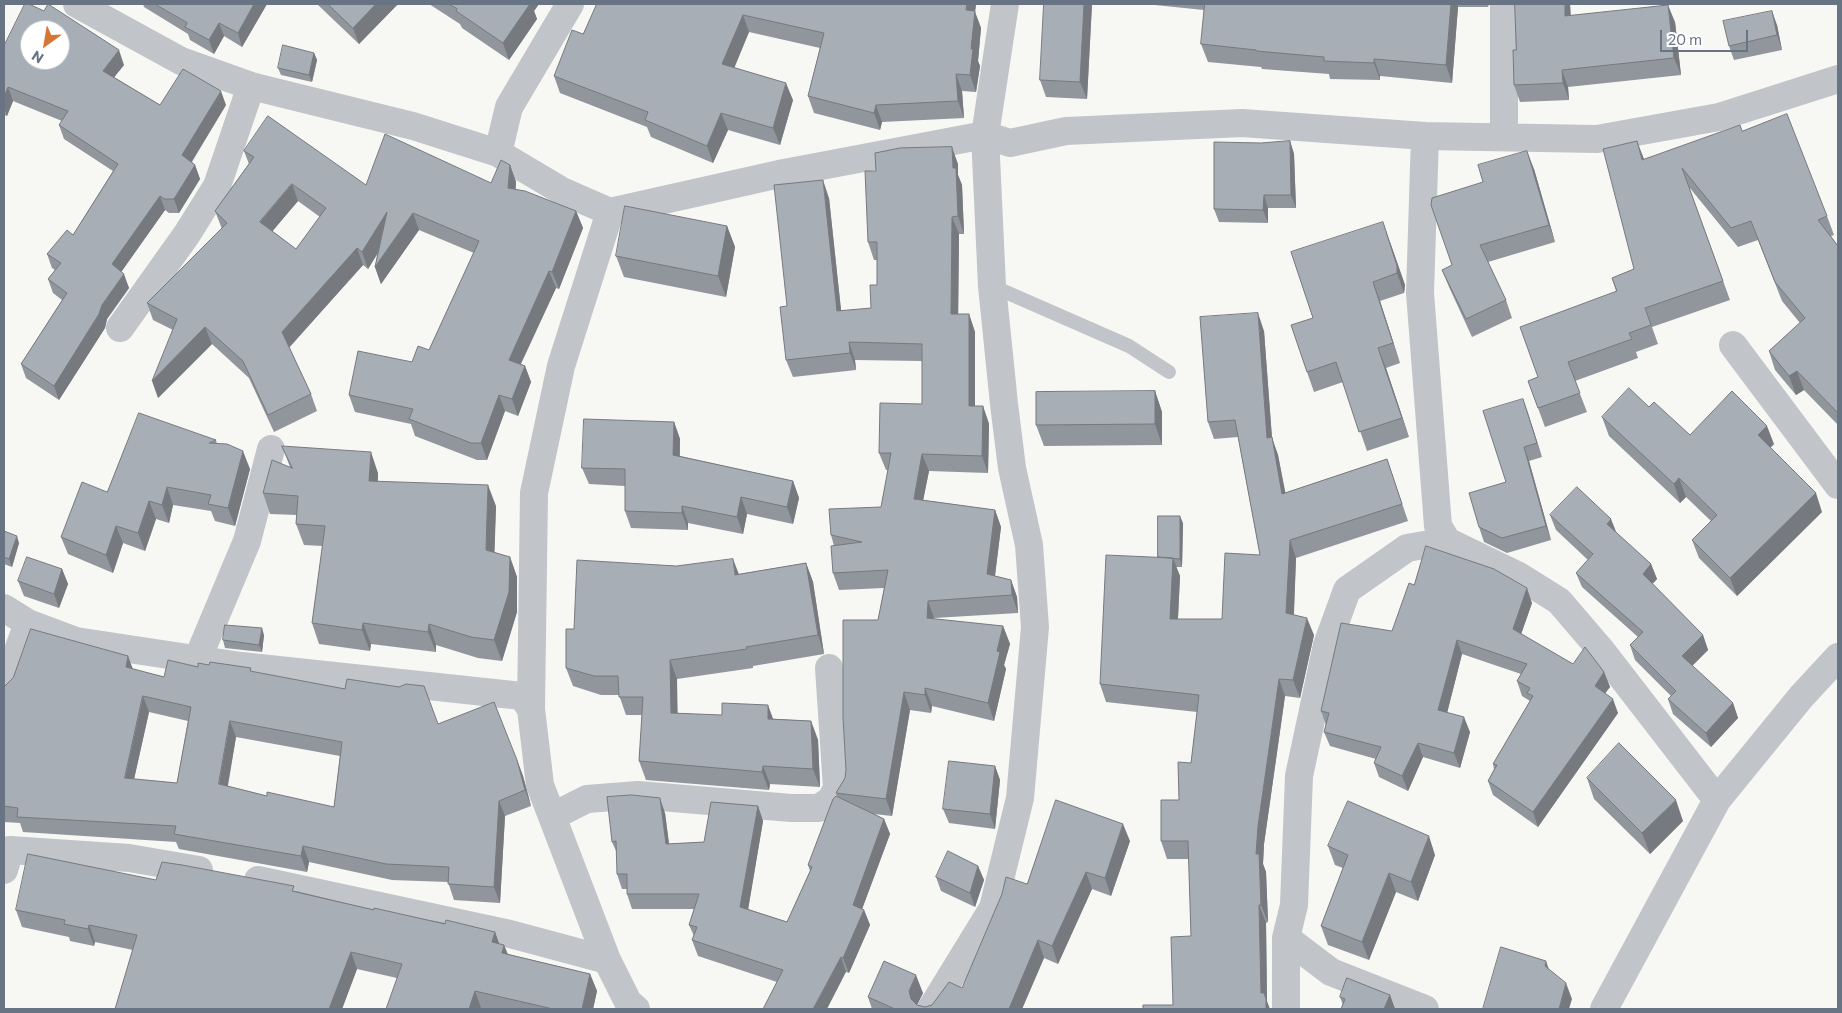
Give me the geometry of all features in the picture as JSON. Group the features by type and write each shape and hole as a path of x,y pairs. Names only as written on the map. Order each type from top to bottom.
{"street":[{"path":"77,4 181,61 251,86 413,126 498,153 562,191 610,212 784,173 985,135 1010,143 1066,132 1242,124 1425,136 1597,139 1719,116 1838,79"},
{"path":"498,153 509,107 570,4"},
{"path":"931,1009 993,908 1020,798 1035,627 1029,545 1012,468 992,286 985,135 1006,4"},
{"path":"1504,4 1504,137"},
{"path":"120,328 187,234 217,186 251,86"},
{"path":"1425,136 1420,293 1438,526 1447,541 1519,576 1559,601 1601,650 1717,800"},
{"path":"610,212 561,366 534,493 531,709 540,785 607,960 628,1002 636,1009"},
{"path":"1733,345 1838,485"},
{"path":"198,658 247,541 271,449"},
{"path":"1286,1009 1286,938 1294,905 1299,776 1327,645 1347,590 1407,548 1447,541"},
{"path":"4,608 28,623 76,641 241,666 522,696 531,709"},
{"path":"4,689 28,623"},
{"path":"1604,1009 1717,800 1801,697 1838,657"},
{"path":"553,816 586,799 638,795 791,808 819,808 831,800 837,788 829,668"},
{"path":"6,856 129,858 225,874 302,888 500,932 607,960"},
{"path":"1286,938 1331,972 1425,1009"}],"lane":[{"path":"992,286 1129,346 1169,372"}],"building":[{"path":"25,4 44,11 48,4 119,50 103,71 160,105 183,69 221,91 182,155 195,165 174,199 164,199 160,196 112,264 124,274 102,305 99,314 54,386 21,364 67,293 48,279 61,263 47,254 67,230 73,235 118,164 59,125 68,111 8,87 4,97 4,46"},
{"path":"155,4 254,4 238,33 219,23 209,40 185,27 187,23"},
{"path":"328,4 376,4 353,28"},
{"path":"449,4 530,4 503,43 456,11 457,9"},
{"path":"597,4 967,4 966,10 975,11 970,75 956,74 958,101 876,105 874,113 808,96 824,33 743,15 722,64 786,83 773,128 721,113 707,146 645,120 648,112 554,76 572,30 583,34"},
{"path":"1044,4 1084,4 1080,82 1040,80"},
{"path":"1205,4 1451,4 1446,65 1374,59 1374,63 1324,61 1324,57 1201,44"},
{"path":"1515,4 1565,4 1565,16 1668,5 1674,58 1562,70 1563,83 1514,85 1513,50 1516,50"},
{"path":"1772,11 1777,35 1729,46 1723,21"},
{"path":"283,45 314,53 309,75 278,68"},
{"path":"1787,114 1827,216 1818,220 1838,246 1838,413 1797,371 1789,376 1769,351 1805,318 1775,282 1751,221 1731,228 1682,168 1723,281 1645,308 1651,325 1629,333 1632,339 1568,362 1580,393 1538,408 1528,381 1538,377 1520,327 1617,291 1612,278 1634,269 1603,149 1637,141 1642,160 1740,125 1742,131"},
{"path":"268,116 366,185 385,134 491,183 501,160 510,165 508,188 525,191 576,211 552,272 549,271 509,360 525,366 512,399 499,395 481,443 471,443 409,419 413,409 349,395 358,351 412,362 418,346 429,350 479,241 413,213 375,267 387,212 362,252 357,248 282,332 311,394 268,415 243,361 205,327 152,381 177,319 147,303 227,223 215,211 254,157 244,151","holes":["292,184 326,208 296,249 260,222"]},
{"path":"1290,141 1291,195 1264,195 1263,210 1214,209 1214,142 1261,143"},
{"path":"952,147 953,168 956,168 958,216 952,217 951,314 969,314 969,406 983,406 982,456 922,454 914,499 995,510 987,574 1011,580 1012,595 928,601 927,618 1003,626 997,651 1000,652 988,703 925,688 925,695 904,692 886,799 836,793 845,778 846,770 843,717 843,620 878,620 888,570 833,573 831,546 862,542 831,535 829,509 881,507 891,453 879,453 880,403 922,404 922,344 849,342 850,353 786,360 780,307 787,306 774,185 823,180 837,311 871,308 870,285 877,285 877,242 868,242 865,171 876,171 875,153 900,148"},
{"path":"1527,151 1549,225 1480,245 1506,300 1466,319 1442,270 1452,265 1431,205 1432,198 1483,182 1478,165"},
{"path":"625,206 727,226 718,276 616,256"},
{"path":"1383,222 1397,266 1397,273 1373,282 1393,343 1378,348 1402,418 1359,432 1336,362 1307,372 1291,325 1313,318 1291,252"},
{"path":"1258,313 1267,438 1272,437 1282,494 1387,459 1402,504 1290,540 1286,613 1307,618 1293,680 1279,679 1258,826 1256,854 1259,854 1261,905 1259,905 1261,993 1264,993 1266,999 1266,1009 1143,1009 1143,1005 1173,1005 1171,937 1191,936 1188,841 1161,841 1161,800 1179,800 1178,762 1191,763 1199,695 1100,684 1106,555 1173,558 1170,619 1222,619 1225,553 1260,555 1235,420 1208,422 1200,317"},
{"path":"1629,388 1649,407 1654,402 1690,435 1732,391 1767,426 1758,435 1816,493 1730,578 1692,540 1717,515 1679,478 1674,484 1602,417"},
{"path":"1155,391 1155,424 1036,425 1036,392"},
{"path":"1523,399 1537,443 1524,447 1546,526 1502,538 1479,527 1469,493 1506,482 1483,411"},
{"path":"139,413 216,440 209,443 227,444 243,451 228,508 208,504 211,495 167,487 162,505 149,501 138,533 116,526 106,555 61,537 82,482 107,492"},
{"path":"584,419 674,422 673,455 793,481 787,507 741,497 737,517 682,506 682,513 625,511 625,469 582,468"},
{"path":"282,446 371,452 369,481 488,485 486,550 510,557 509,592 494,640 471,637 429,624 428,632 363,623 362,630 312,623 325,526 296,524 298,496 263,493 272,460 292,468"},
{"path":"1577,487 1611,519 1607,524 1651,564 1643,574 1703,635 1682,656 1733,703 1706,733 1668,699 1676,691 1630,645 1643,632 1576,573 1593,554 1550,515"},
{"path":"1158,516 1180,516 1180,559 1158,557"},
{"path":"4,531 17,536 9,559 4,557"},
{"path":"1426,546 1494,569 1527,588 1513,629 1573,664 1585,647 1604,672 1595,686 1613,699 1533,812 1488,781 1497,765 1493,764 1533,696 1527,693 1530,688 1517,681 1527,664 1457,640 1438,710 1464,717 1454,753 1418,743 1402,776 1374,763 1381,747 1324,732 1329,713 1321,711 1341,623 1392,631 1409,583 1414,585"},
{"path":"27,557 62,569 54,594 18,581"},
{"path":"733,559 735,575 806,563 818,635 746,647 747,649 670,660 671,713 722,715 722,703 768,705 768,719 811,721 813,769 763,766 762,772 639,761 643,697 619,697 618,676 594,676 566,668 566,629 574,629 577,560 676,566"},
{"path":"225,625 262,628 259,645 223,640"},
{"path":"31,629 128,656 126,667 164,677 168,660 198,667 198,663 209,665 210,662 251,668 250,671 345,689 347,679 399,687 406,684 424,686 438,724 494,702 517,760 525,790 499,801 494,887 448,884 449,867 386,864 303,846 301,856 174,834 176,826 17,817 18,808 4,806 4,687 13,678","holes":["143,696 191,707 177,783 125,778","230,721 342,742 334,807 267,792 267,796 219,784"]},
{"path":"1619,743 1676,800 1642,833 1587,778"},
{"path":"949,761 995,766 990,814 943,809"},
{"path":"632,795 660,798 666,844 704,842 711,802 758,806 740,907 787,922 812,867 808,865 833,799 836,796 884,819 853,905 864,910 843,958 841,957 813,1009 763,1009 783,970 692,940 697,927 689,925 699,894 627,894 627,874 617,874 616,841 612,842 607,797"},
{"path":"1056,800 1123,824 1105,878 1086,872 1052,946 1038,940 1009,1009 895,1009 868,997 884,961 916,975 909,991 911,999 917,1005 925,1007 932,1005 949,982 962,988 1002,894 1006,877 1027,884"},
{"path":"1348,801 1429,836 1411,882 1389,873 1362,942 1321,926 1348,855 1328,846"},
{"path":"948,851 978,866 970,893 936,877"},
{"path":"28,854 156,880 162,862 182,865 294,886 292,891 374,910 374,908 445,924 446,920 495,932 492,942 504,945 502,953 590,974 582,1009 553,1009 475,991 469,1009 386,1009 402,964 351,952 329,1009 115,1009 137,935 89,925 88,929 64,924 65,920 16,910"},
{"path":"1501,947 1546,961 1545,966 1566,983 1559,1009 1483,1009"},
{"path":"1347,978 1390,995 1384,1009 1341,1009 1345,999 1340,997"}]}
